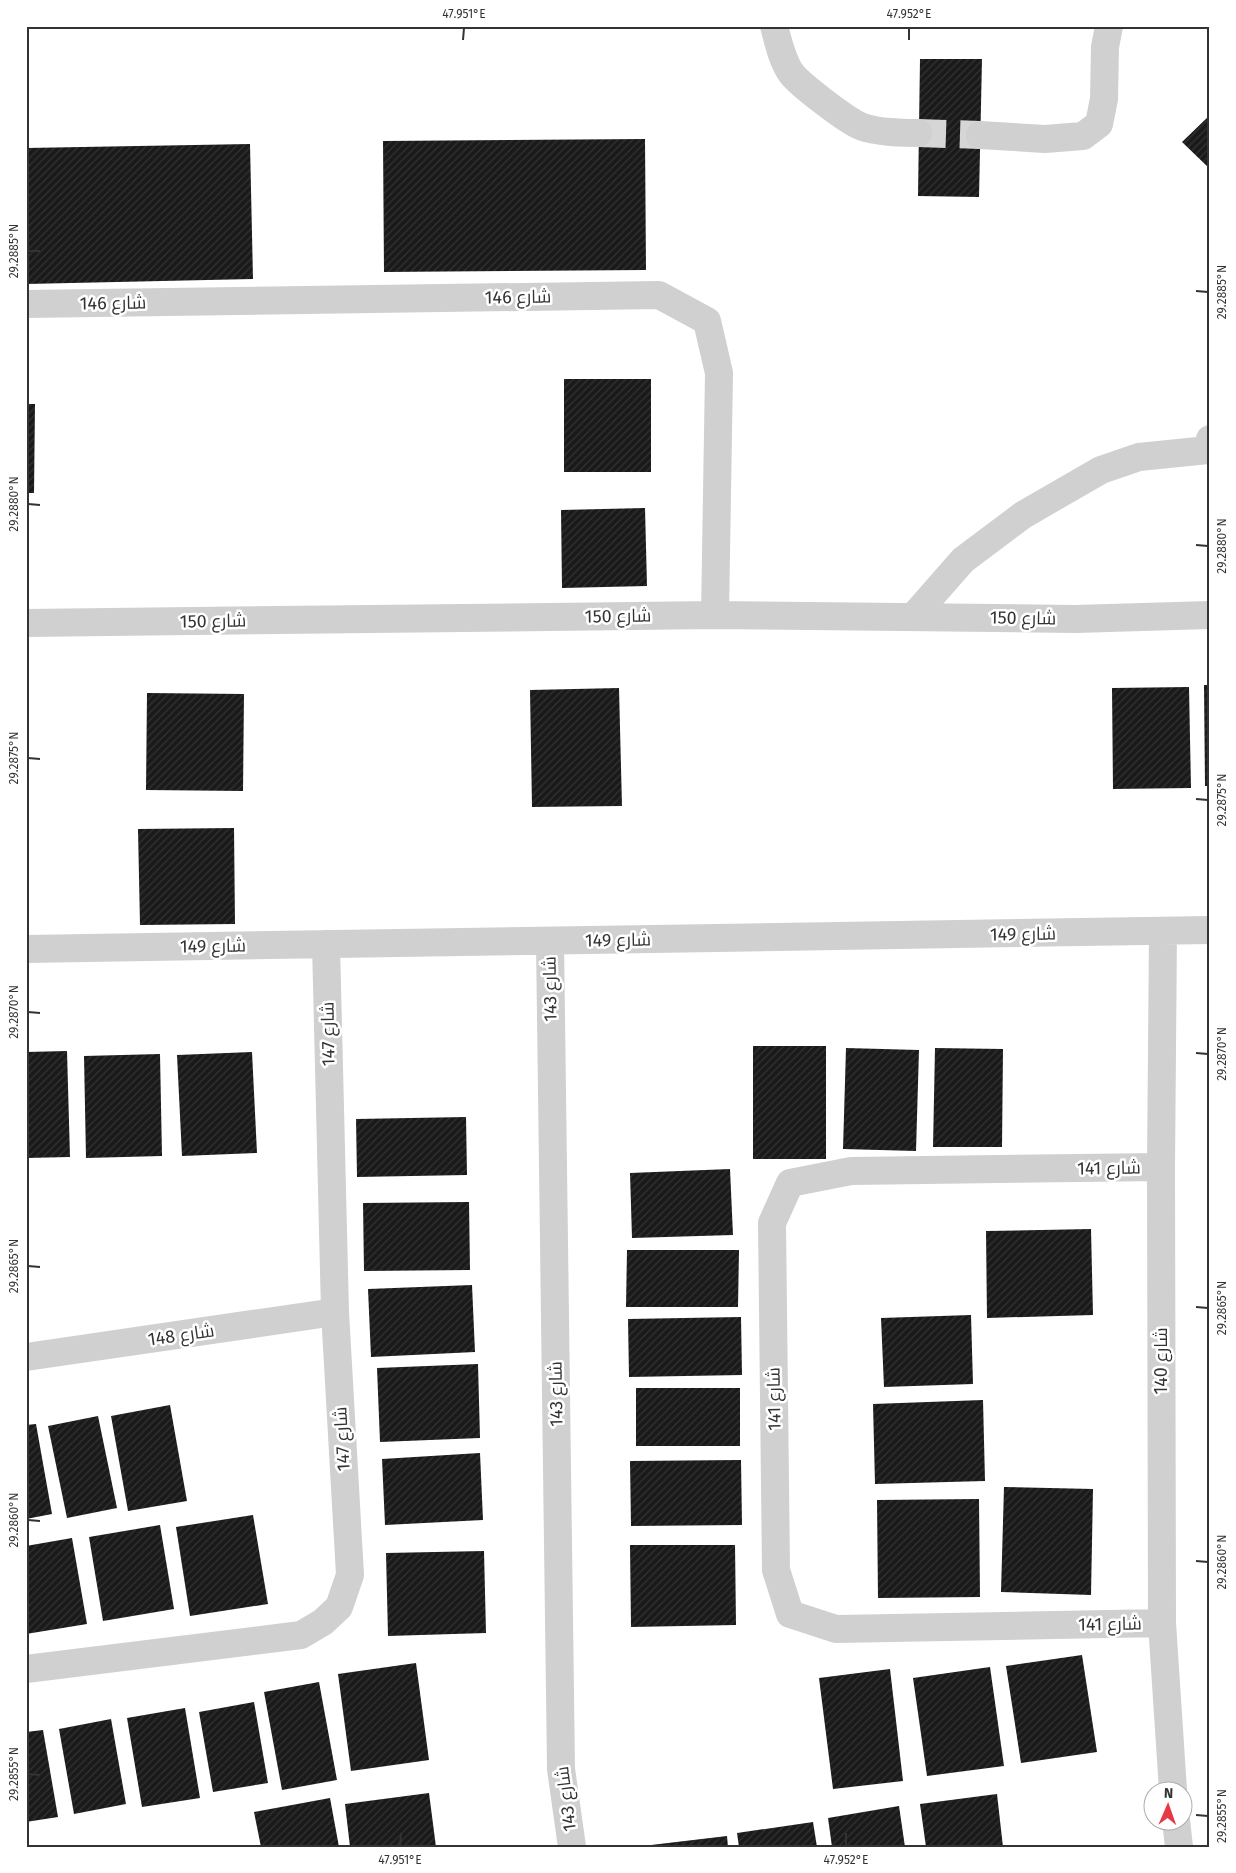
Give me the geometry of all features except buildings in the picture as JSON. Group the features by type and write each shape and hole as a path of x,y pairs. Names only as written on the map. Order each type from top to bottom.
{"street":[{"path":"774,26 780,48 791,73 820,99 859,125 896,132 918,133"},
{"path":"980,135 1045,139 1083,136 1099,124 1104,99 1105,47 1109,26"},
{"name":"شارع 146","path":"26,304 659,295 708,320 719,373 714,615"},
{"path":"913,617 963,560 1023,515 1101,470 1139,457 1209,446"},
{"name":"شارع 150","path":"26,623 714,615 1075,619 1210,615"},
{"name":"شارع 149","path":"26,949 1210,930"},
{"name":"شارع 140","path":"1163,931 1161,1167 1162,1623 1172,1780"},
{"name":"شارع 143","path":"550,941 561,1759 572,1847"},
{"name":"شارع 147","path":"26,1669 301,1634 323,1622 339,1607 350,1575 335,1312 326,944"},
{"name":"شارع 141","path":"1161,1167 850,1171 790,1183 772,1223 776,1570 790,1614 836,1629 1162,1623"},
{"name":"شارع 148","path":"26,1357 335,1312"},
{"path":"1177,1830 1180,1847"}],"tunnel":[{"path":"918,133 980,135"}]}
